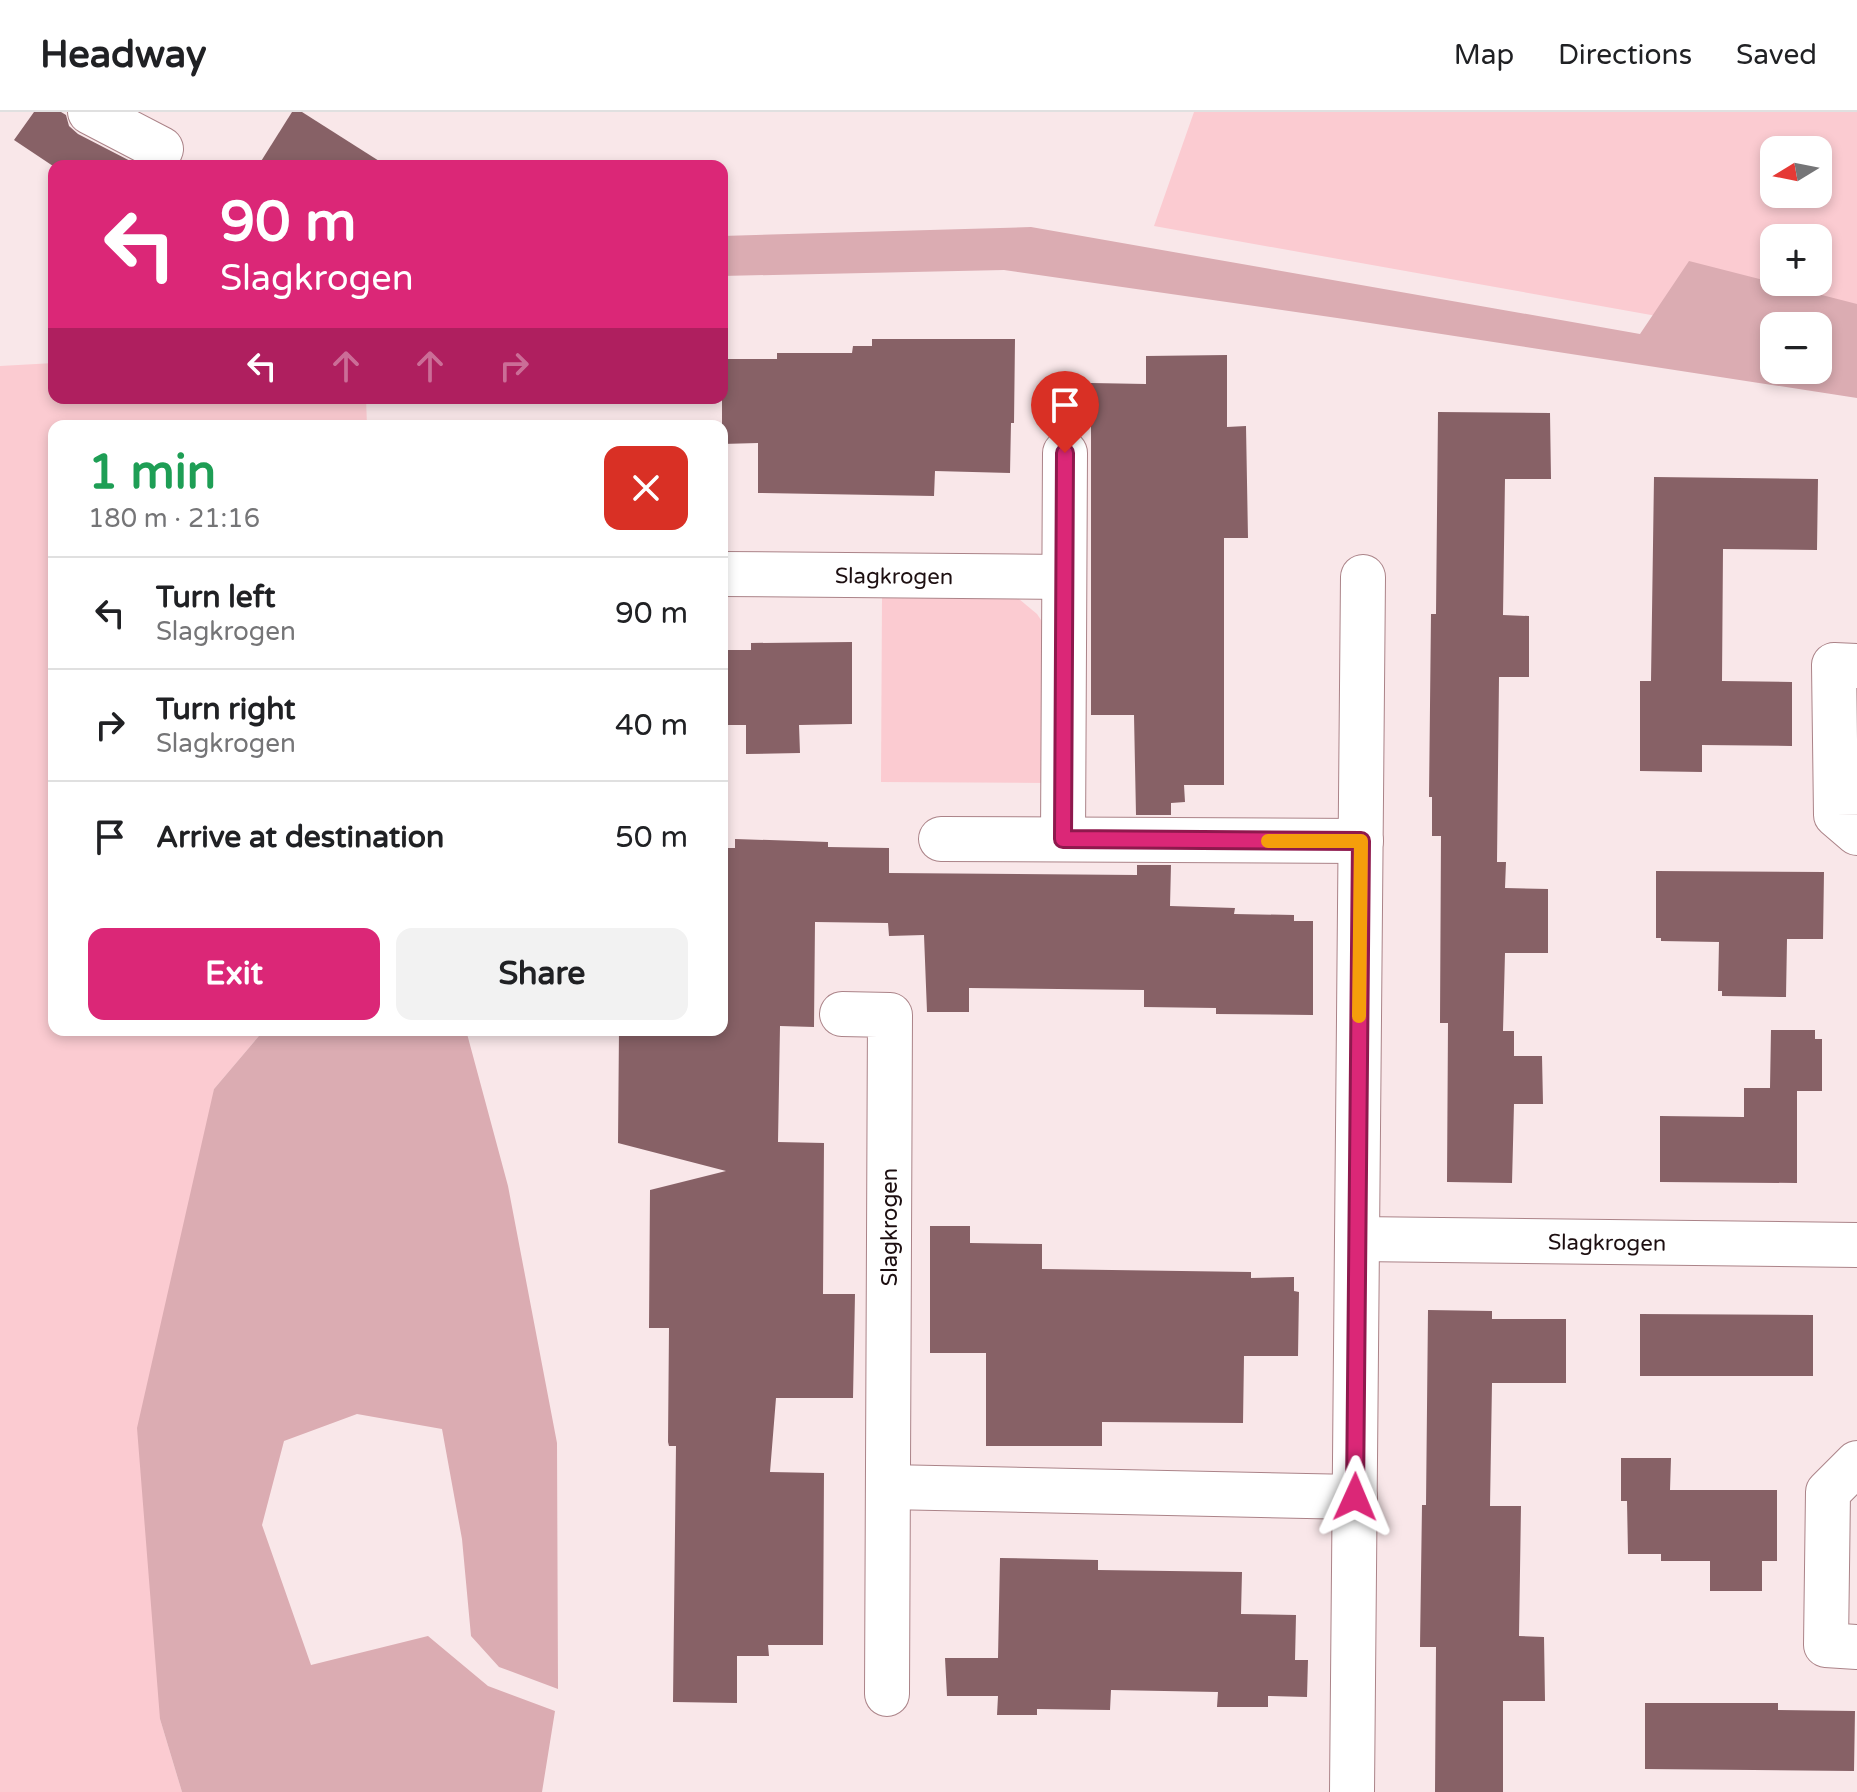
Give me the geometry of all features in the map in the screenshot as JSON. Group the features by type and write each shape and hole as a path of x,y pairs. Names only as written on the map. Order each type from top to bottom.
{"street":[{"path":"90,112 161,149"},
{"path":"1063,839 1065,453"},
{"name":"Slagkrogen","path":"728,574 1064,577"},
{"path":"1352,1792 1363,577"},
{"path":"1857,666 1834,665 1836,815 1857,833"},
{"path":"941,839 1361,841"},
{"name":"Slagkrogen","path":"842,1014 890,1015 887,1694"},
{"name":"Slagkrogen","path":"1357,1239 1857,1245"},
{"path":"1857,1463 1828,1492 1826,1645 1857,1647"},
{"path":"888,1487 1355,1497"}],"shaded area":[{"path":"1194,112 1857,112 1857,352 1832,335 1832,312 1760,312 1760,334 1154,226"},
{"path":"1031,227 1640,334 1689,261 1760,279 1760,296 1826,296 1857,304 1857,398 1766,384 1832,384 1832,312 1760,312 1760,383 1004,270 728,276 728,236"},
{"path":"48,363 48,404 366,404 367,420 48,420 48,1036 259,1036 214,1089 160,1719 182,1792 0,1792 0,366"},
{"path":"882,598 1019,599 1037,614 1047,629 1046,783 881,782"},
{"path":"259,1036 468,1036 508,1186 557,1443 558,1689 499,1667 471,1636 462,1539 442,1429 357,1414 284,1441 262,1525 311,1665 428,1636 488,1686 555,1711 542,1792 182,1792 160,1719 137,1428 214,1089"}],"building":[{"path":"34,112 61,112 78,134 128,160 48,160 48,163 14,140"},
{"path":"292,112 302,112 378,160 262,160"},
{"path":"872,339 1015,339 1010,473 935,471 934,496 758,493 758,443 728,444 728,420 722,420 722,404 728,404 728,359 777,359 777,353 852,353 853,346 872,346"},
{"path":"1227,355 1227,427 1246,426 1248,538 1224,538 1224,785 1184,785 1185,802 1171,803 1171,815 1136,815 1134,715 1091,715 1091,383 1146,384 1146,356"},
{"path":"1438,412 1550,413 1551,479 1505,479 1503,615 1529,616 1529,677 1499,677 1497,862 1506,862 1505,888 1548,889 1548,953 1505,953 1503,1031 1514,1031 1514,1056 1542,1056 1543,1104 1514,1104 1512,1183 1447,1182 1448,1023 1440,1023 1441,836 1432,836 1432,797 1429,797 1431,614 1436,614"},
{"path":"1654,477 1818,479 1817,550 1723,549 1722,681 1792,682 1792,746 1702,745 1702,772 1640,771 1640,681 1651,681"},
{"path":"852,642 852,724 799,725 800,753 746,754 746,725 728,725 728,650 751,650 751,643"},
{"path":"735,839 828,842 828,847 889,848 889,873 1137,875 1137,865 1171,865 1170,906 1235,908 1234,914 1294,915 1294,921 1313,921 1313,1015 1216,1014 1216,1008 1144,1007 1144,990 969,988 969,1012 927,1012 924,935 889,936 888,923 815,922 814,1027 780,1026 778,1142 824,1143 823,1294 855,1294 853,1398 776,1398 770,1472 824,1473 823,1645 768,1645 769,1656 737,1656 737,1703 673,1702 676,1446 669,1446 668,1442 669,1328 649,1328 650,1190 726,1171 618,1143 619,1036 728,1036 728,848 735,848"},
{"path":"1656,871 1824,872 1823,939 1787,939 1786,997 1722,996 1722,991 1718,991 1719,942 1661,941 1661,938 1656,938"},
{"path":"1771,1030 1815,1030 1815,1039 1822,1039 1822,1091 1797,1091 1797,1183 1660,1182 1660,1116 1744,1117 1744,1088 1770,1088"},
{"path":"930,1226 970,1226 970,1243 1042,1244 1042,1269 1251,1272 1251,1278 1294,1277 1294,1291 1299,1292 1298,1356 1244,1356 1243,1423 1102,1422 1102,1446 986,1446 986,1353 930,1353"},
{"path":"1428,1310 1492,1311 1492,1319 1566,1319 1566,1383 1492,1383 1490,1506 1521,1506 1519,1636 1544,1637 1545,1701 1503,1701 1503,1792 1435,1792 1436,1647 1420,1647 1422,1505 1426,1505"},
{"path":"1640,1314 1813,1315 1813,1376 1640,1376"},
{"path":"1621,1458 1671,1458 1670,1490 1777,1490 1777,1561 1762,1561 1762,1591 1710,1591 1710,1561 1661,1561 1661,1554 1628,1554 1627,1501 1621,1501"},
{"path":"1000,1558 1098,1560 1098,1570 1242,1572 1241,1614 1296,1615 1295,1660 1308,1660 1307,1697 1268,1696 1268,1707 1217,1707 1218,1692 1111,1690 1110,1710 1037,1709 1037,1715 997,1715 998,1696 947,1696 945,1658 998,1658"},
{"path":"1645,1703 1778,1703 1778,1710 1855,1711 1854,1771 1645,1769"}],"slow traffic":[{"path":"1268,841 1361,841 1359,1016"}],"route":[{"path":"1065,453 1063,839 1361,841 1355,1497"}]}
